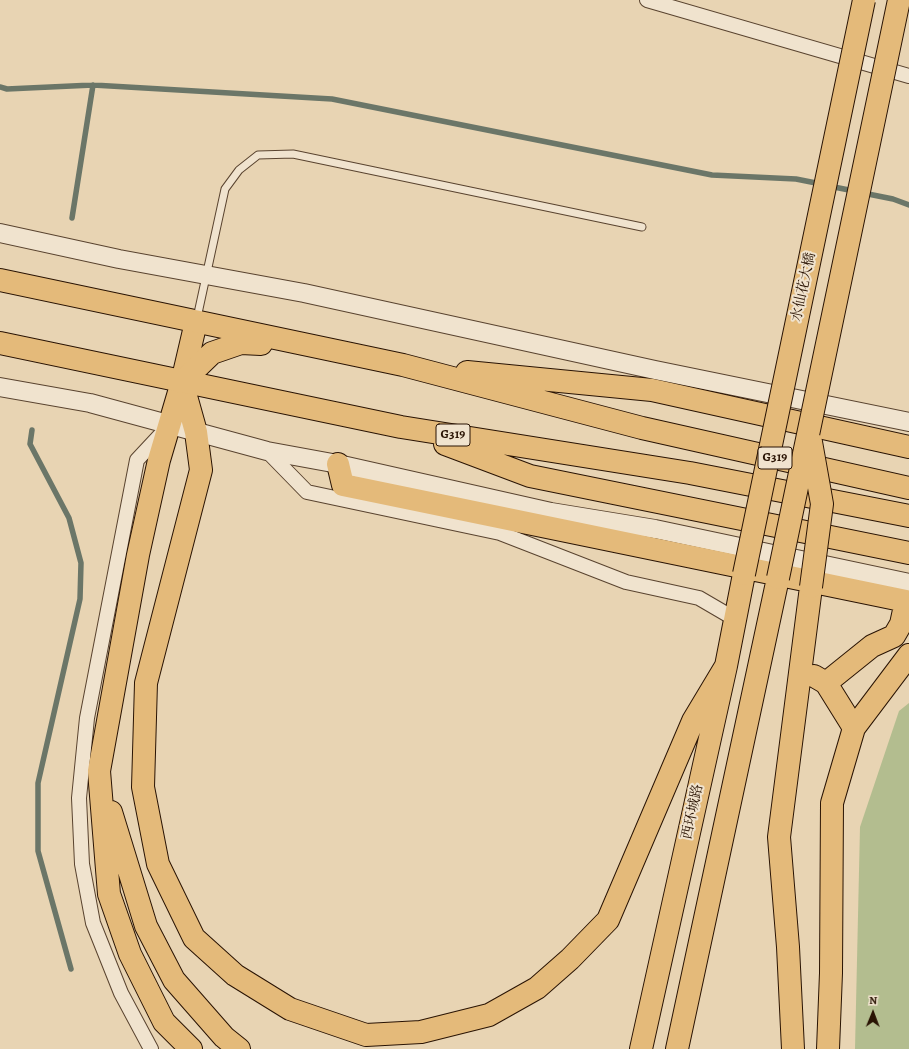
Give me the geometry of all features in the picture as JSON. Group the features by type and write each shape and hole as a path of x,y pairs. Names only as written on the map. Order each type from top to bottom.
{"main road":[{"name":"水仙花大橋","path":"744,574 864,0"},
{"path":"677,1049 778,578 899,0"},
{"name":"G319","path":"0,280 403,366 642,428 909,488"},
{"path":"191,1049 164,1022 130,954 109,894 99,771 138,555 169,425 182,382 196,322"},
{"name":"G319","path":"0,343 401,427 690,473 909,516"},
{"path":"182,382 212,353 241,343 315,347"},
{"path":"403,366 652,390 909,447"},
{"path":"182,382 196,432 201,470 146,683 143,787 158,864 194,938 235,975 290,1009 366,1035 421,1032 489,1015 537,988 570,959 608,920 692,721 726,666"},
{"path":"401,427 530,476 909,553"},
{"path":"793,1049 788,947 779,837 822,504 809,429"},
{"path":"338,464 343,485 906,600 901,624 894,636 872,646 826,683"},
{"name":"西环城路","path":"641,1049 726,666 744,574"},
{"path":"828,1049 831,973 832,803 854,728 909,656"},
{"path":"801,668 826,683 854,728"},
{"path":"99,771 146,926 174,980 224,1037 239,1049"}],"street":[{"path":"647,0 909,76"},
{"path":"0,233 119,260 304,293 655,370 909,422"},
{"path":"0,387 90,403 267,451 338,464 551,512 655,529 909,583"},
{"path":"151,1049 121,993 93,923 82,864 79,798 87,718 138,460 169,425"},
{"path":"267,451 307,492 500,534 626,582 699,598 735,619"}],"lane":[{"path":"196,322 225,189 239,170 258,156 293,154 642,227"}],"green space":[{"path":"909,703 909,1049 855,1049 860,827 899,711"}],"waterway":[{"path":"0,87 7,89 93,85 332,99 712,175 796,179 821,184"},
{"path":"72,218 93,85"},
{"path":"829,186 854,191"},
{"path":"863,193 893,199 909,205"},
{"path":"32,430 30,444 69,518 81,563 80,599 38,783 38,851 71,969"}]}
